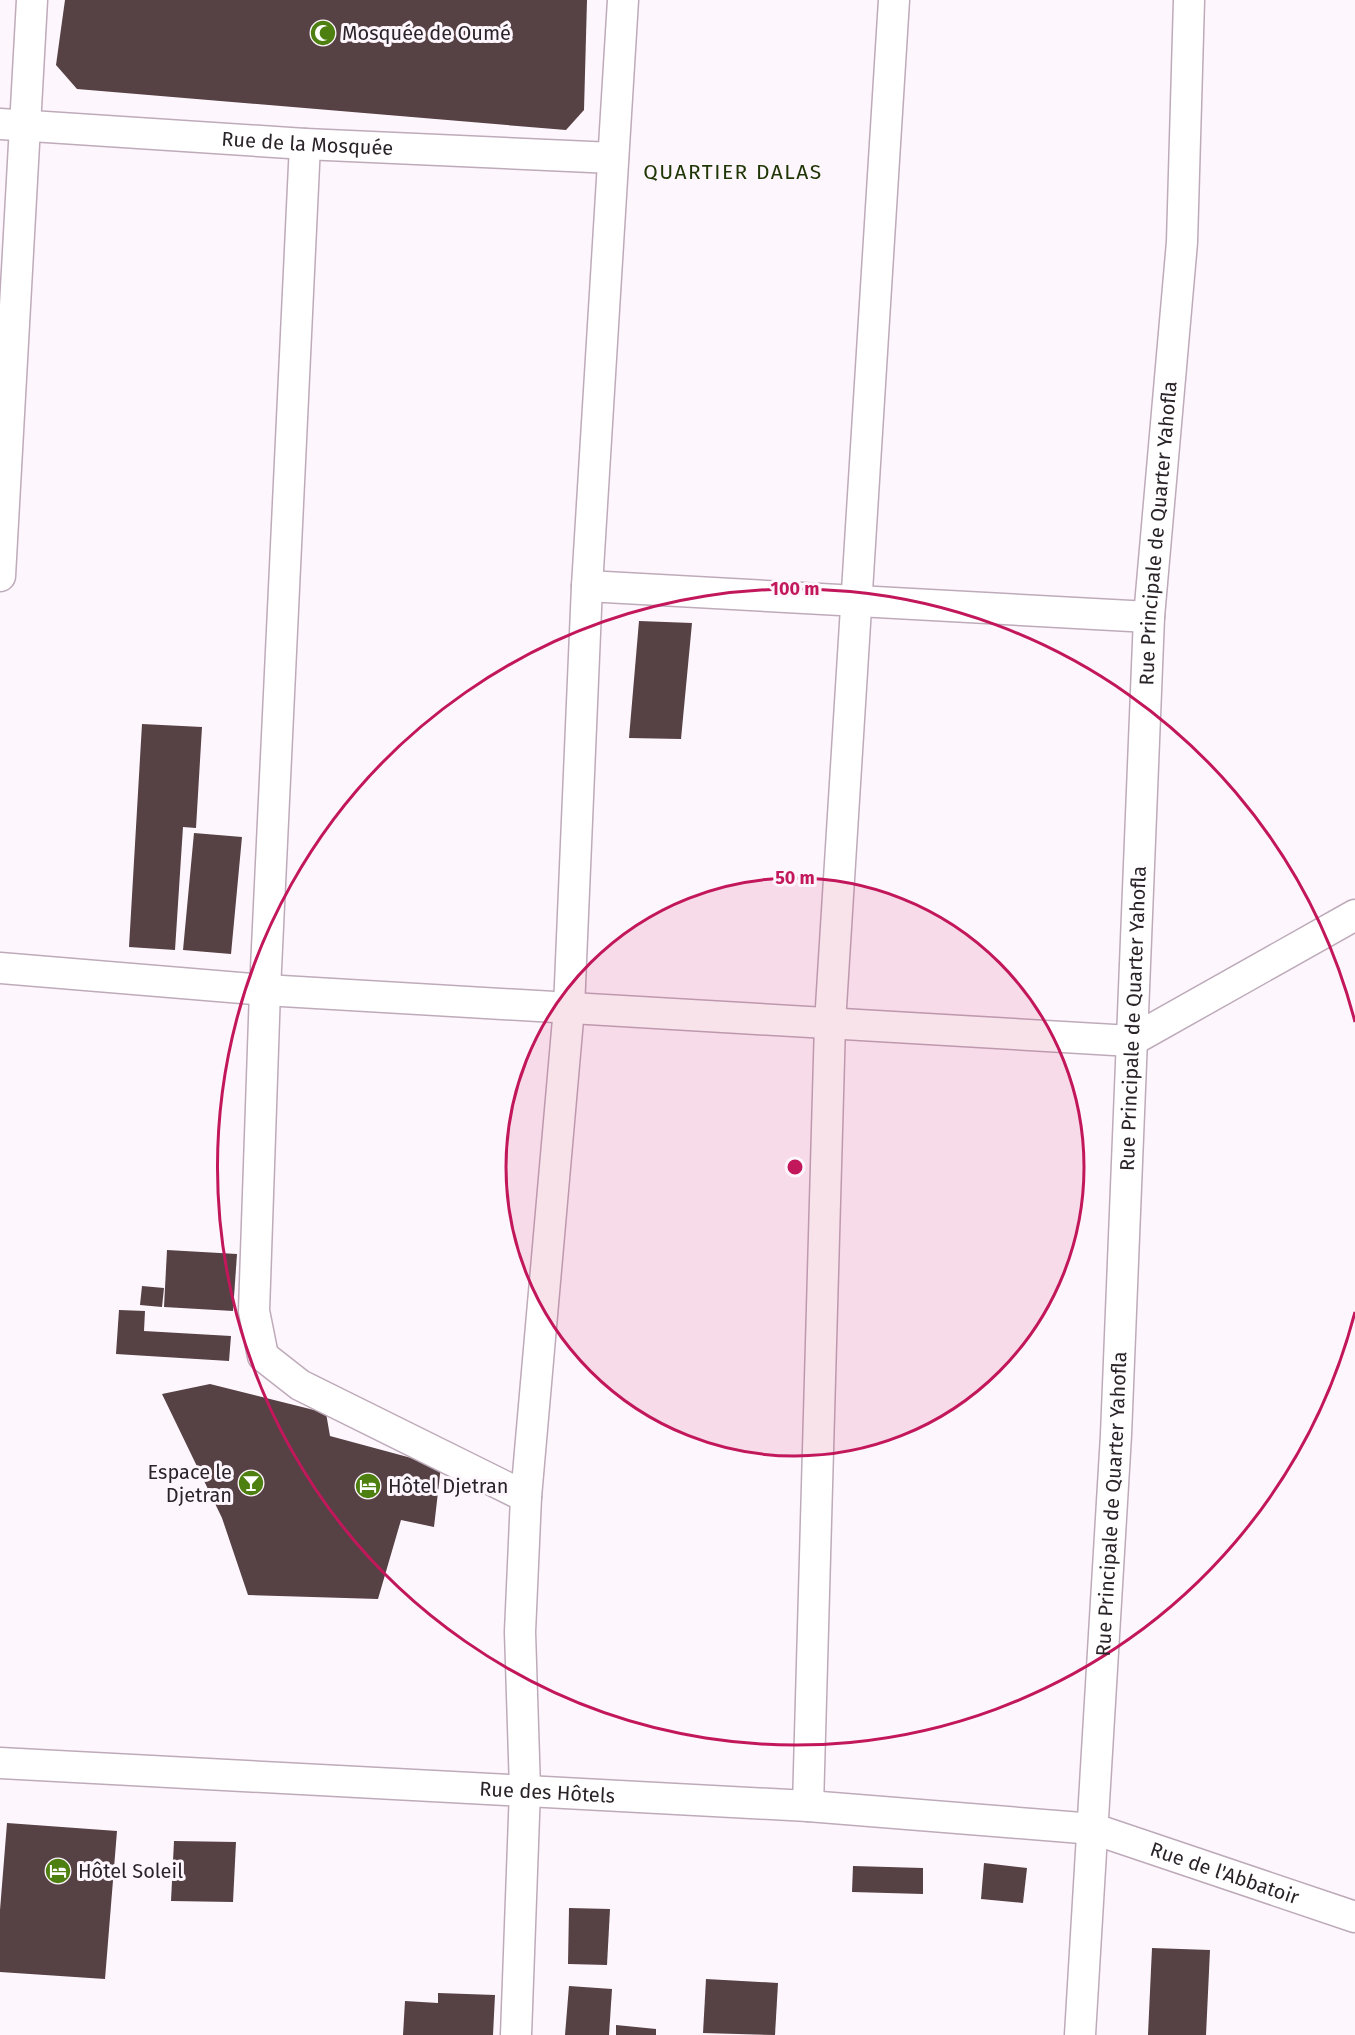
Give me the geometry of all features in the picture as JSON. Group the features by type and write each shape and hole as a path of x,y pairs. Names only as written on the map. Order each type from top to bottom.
{"street":[{"path":"0,576 11,124 30,54 32,0"},
{"path":"516,2035 525,1789 520,1632 526,1497 569,1008 587,586 623,0"},
{"path":"808,1806 830,1023 854,601 894,0"},
{"name":"Rue Principale de Quarter Yahofla","path":"1080,2035 1116,1435 1131,1041 1143,824 1149,617 1182,242 1190,0"},
{"name":"Rue de la Mosquée","path":"11,124 305,144 613,158"},
{"path":"305,144 265,990 254,1311 263,1356 300,1385 526,1497"},
{"path":"587,586 1149,617"},
{"path":"0,968 265,990 1131,1041 1355,915"},
{"name":"Rue des Hôtels","path":"0,1763 525,1789 808,1806 1094,1829"},
{"name":"Rue de l'Abbatoir","path":"1094,1829 1355,1917"}],"building":[{"name":"Mosquée de Oumé","path":"65,0 587,0 584,110 566,130 77,89 56,65"},
{"path":"639,621 692,623 681,739 629,738"},
{"path":"142,724 202,727 196,828 183,827 175,950 129,947"},
{"path":"194,833 242,837 231,954 183,950"},
{"path":"167,1250 237,1254 233,1311 164,1307"},
{"path":"142,1286 164,1288 162,1307 140,1305"},
{"path":"119,1310 145,1311 144,1331 231,1336 229,1361 116,1354"},
{"name":"Espace le Djetran","path":"210,1384 326,1413 330,1436 441,1466 434,1527 401,1520 378,1599 248,1595 222,1518 162,1394"},
{"name":"Hôtel Soleil","path":"7,1823 117,1831 105,1979 0,1972 0,1910"},
{"path":"174,1841 236,1842 233,1902 171,1901"},
{"path":"984,1863 1027,1868 1023,1903 981,1899"},
{"path":"853,1866 923,1868 923,1894 852,1892"},
{"path":"569,1908 610,1909 607,1965 568,1964"},
{"path":"1152,1948 1210,1950 1206,2035 1148,2035"},
{"path":"706,1979 778,1983 775,2035 703,2033"},
{"path":"569,1986 612,1989 609,2035 565,2035"},
{"path":"438,1993 495,1995 493,2035 403,2035 405,2001 438,2003"},
{"path":"616,2025 656,2029 656,2035 616,2035"}],"place":[{"name":"Mosquée de Oumé","path":"323,33"},
{"name":"Espace le Djetran","path":"251,1483"},
{"name":"Hôtel Djetran","path":"368,1486"},
{"name":"Hôtel Soleil","path":"58,1871"}],"district":[{"name":"QUARTIER DALAS","path":"733,172"}]}
